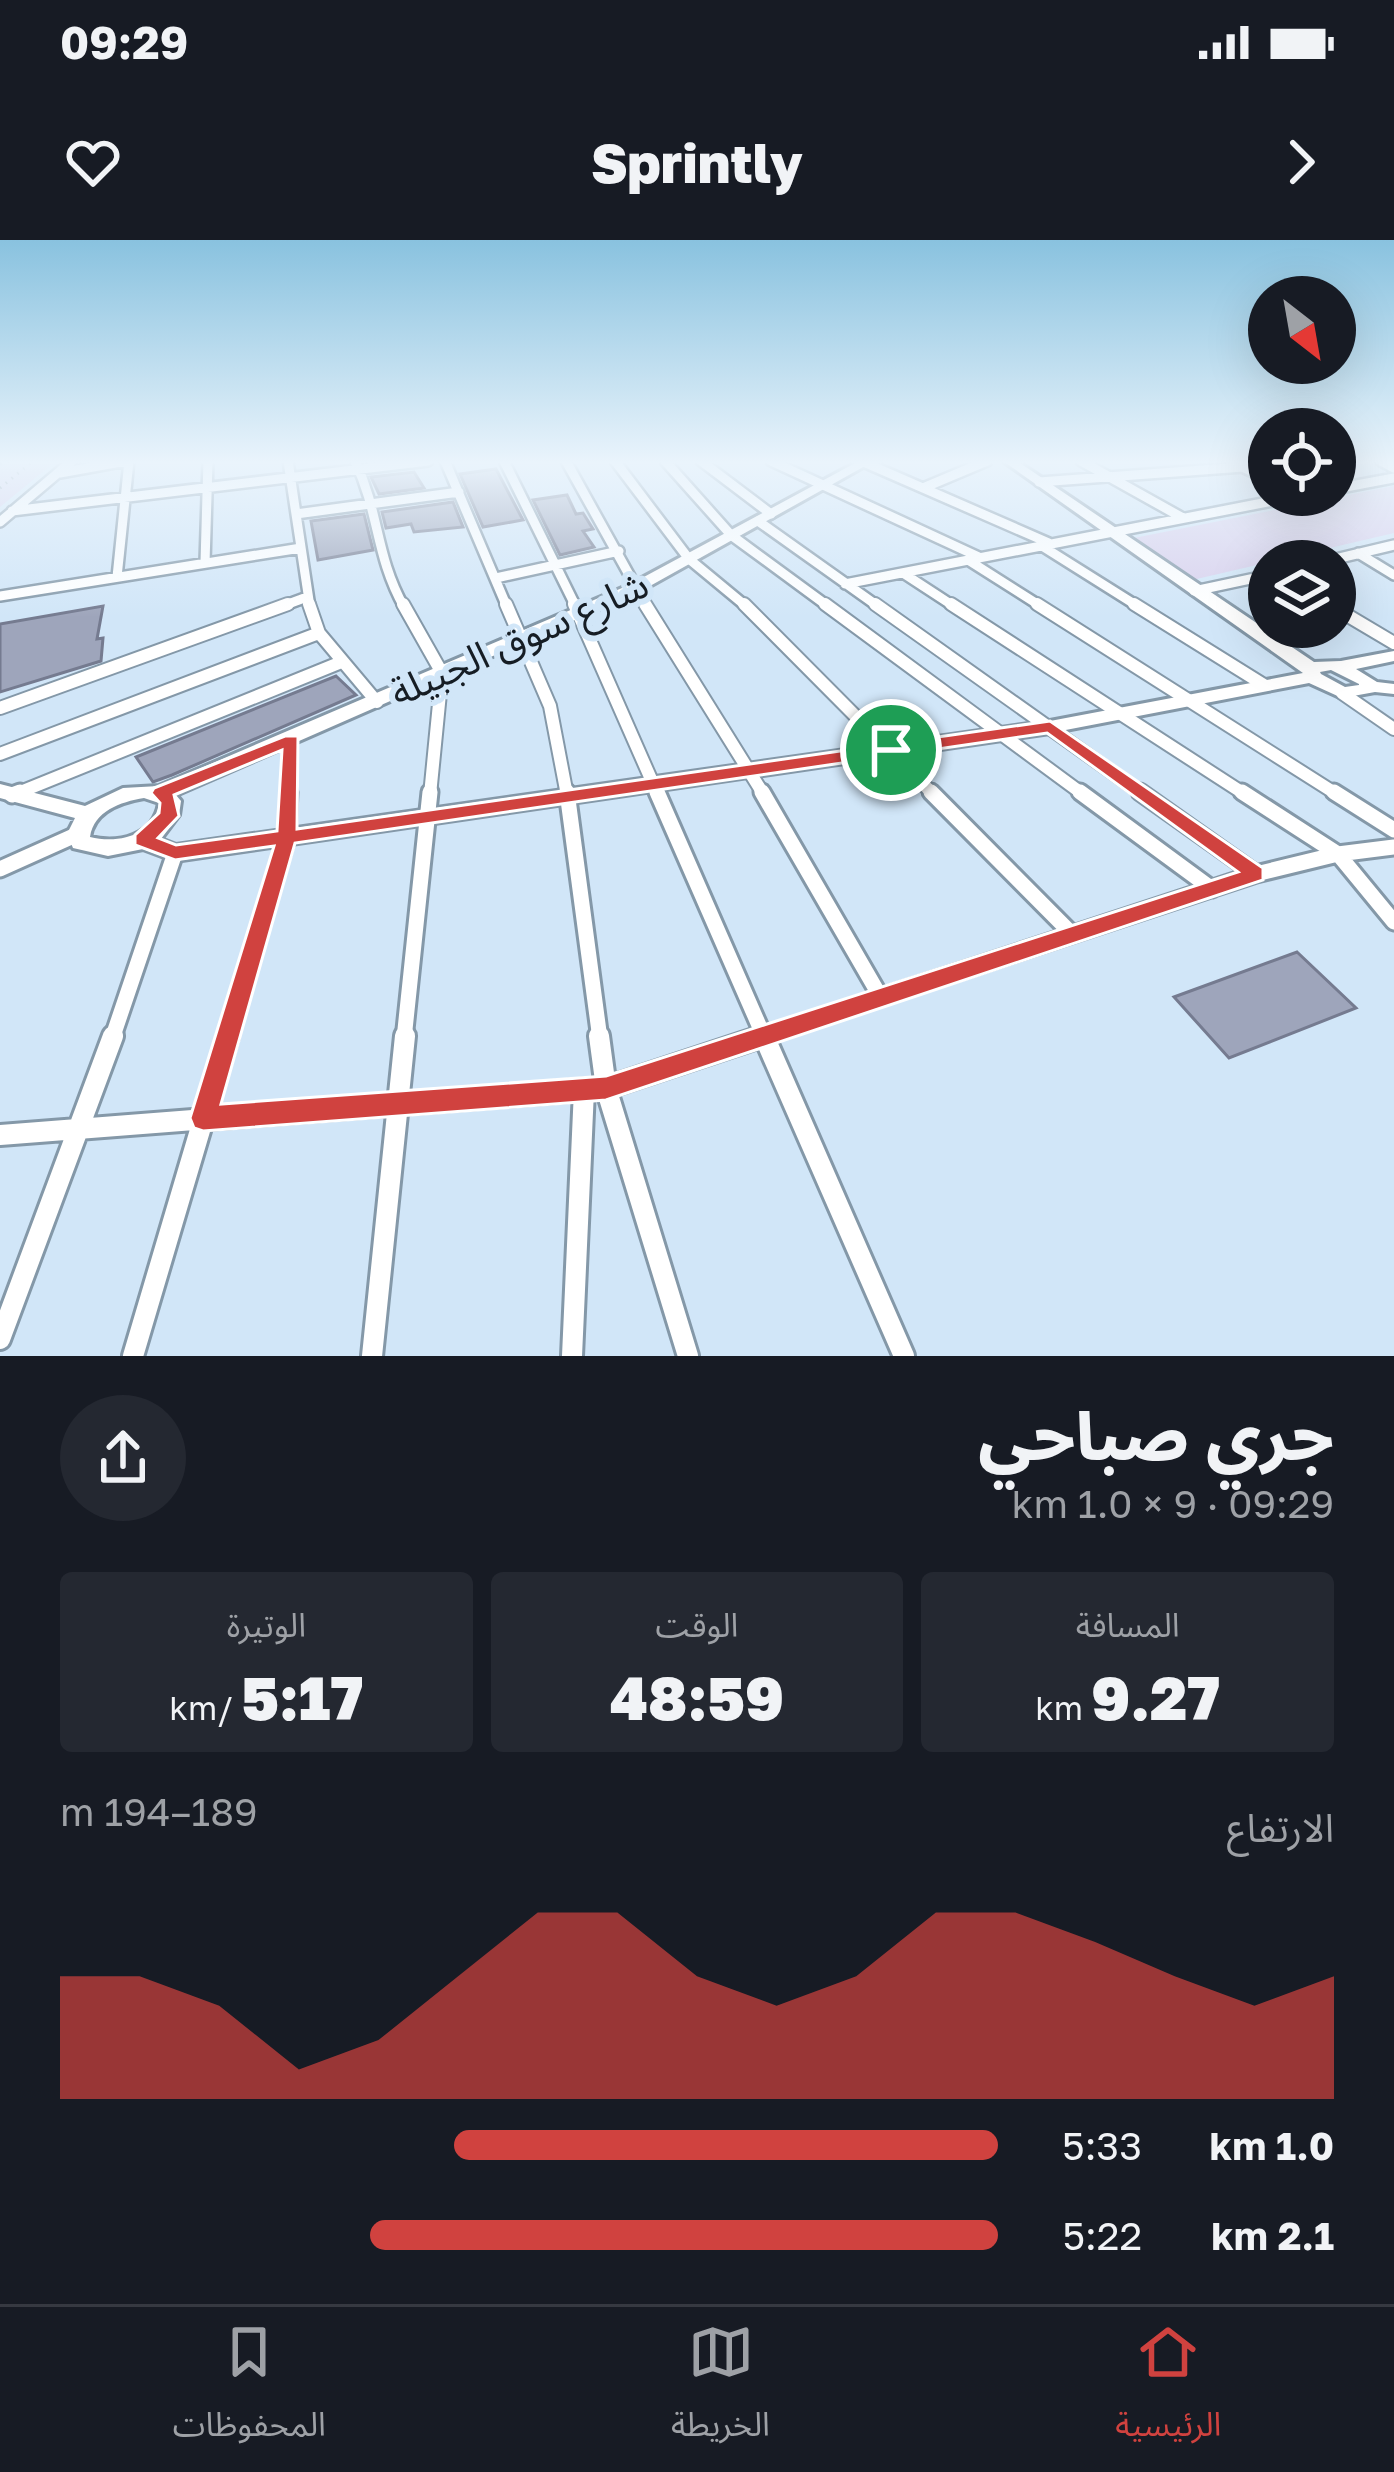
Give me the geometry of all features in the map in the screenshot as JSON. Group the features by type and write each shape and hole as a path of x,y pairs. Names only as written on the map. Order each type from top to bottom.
{"street":[{"path":"117,577 123,513"},
{"path":"205,563 206,513"},
{"path":"302,513 296,514 308,597 319,633 339,663 377,702"},
{"path":"371,1356 442,674 380,558 375,513"},
{"path":"468,513 550,706 568,797 595,1089 572,1356"},
{"path":"530,513 579,613 904,1356"},
{"path":"597,513 635,588 750,770 880,996"},
{"path":"654,513 688,559 742,603 1070,932"},
{"path":"711,513 731,536 1212,889"},
{"path":"759,513 845,584 1256,874"},
{"name":"شارع سوق الجبيلة","path":"83,824 128,793 160,793 635,588 773,513"},
{"path":"881,513 974,559 1394,830"},
{"path":"977,513 1046,545 1264,685"},
{"path":"1082,513 1394,729"},
{"path":"1174,513 1183,518"},
{"path":"845,584 1209,513"},
{"path":"1358,554 1394,544"},
{"path":"0,596 301,548"},
{"path":"496,578 619,551"},
{"path":"1358,554 1394,575"},
{"path":"903,572 1338,854 1394,922"},
{"path":"1194,591 1248,579"},
{"path":"0,708 308,597"},
{"path":"1356,620 1394,643"},
{"path":"0,754 319,633"},
{"path":"142,840 175,853 1050,727 1394,656"},
{"path":"6,793 339,663"},
{"path":"1342,666 1358,673 1369,686 1394,689"},
{"path":"1342,693 1364,692 1369,686"},
{"path":"133,1356 287,837 291,740"},
{"path":"6,793 83,824 92,848 105,850 142,840 169,816 170,801 160,793"},
{"path":"0,869 83,824"},
{"path":"0,1135 595,1089 1256,874 1338,854 1394,847"},
{"path":"0,1340 82,1127 175,853"},
{"path":"595,1089 688,1356"}],"shaded area":[{"path":"1394,513 1394,533 1356,542 1248,540 1248,567 1188,581 1124,540 1248,515"}],"building":[{"path":"382,513 457,513 463,527 414,532 411,524 386,528"},
{"path":"477,513 519,513 523,520 483,527"},
{"path":"539,513 583,513 593,529 583,531 594,547 560,555"},
{"path":"364,514 373,550 318,560 311,521"},
{"path":"103,606 97,639 103,638 101,661 0,692 0,624"},
{"path":"336,676 356,695 172,775 153,782 136,757"},
{"path":"1297,952 1356,1008 1229,1058 1174,997"}],"route":[{"path":"891,750 427,818 287,837 175,853 142,840 169,816 170,801 160,793 291,740 287,837 203,1118 606,1088 1256,874 1050,727 891,750"}]}
